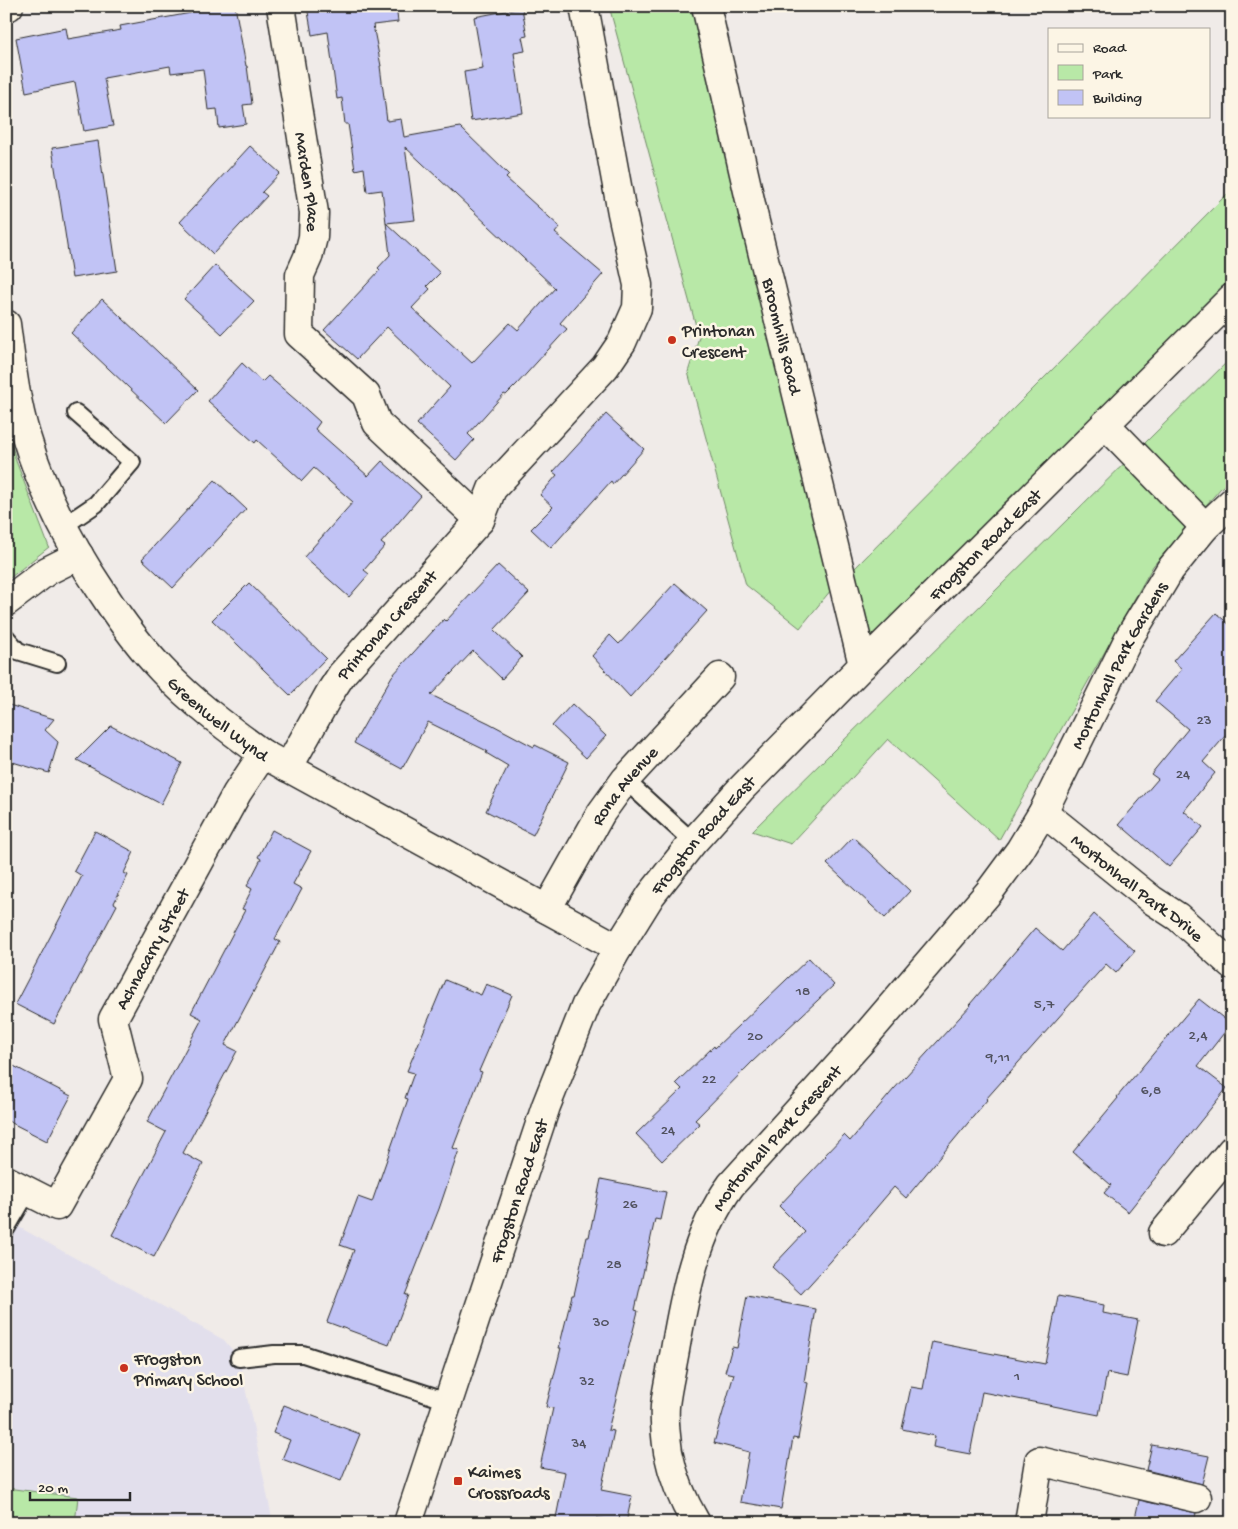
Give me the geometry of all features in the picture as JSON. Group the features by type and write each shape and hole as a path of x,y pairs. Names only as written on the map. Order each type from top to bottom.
{"street":[{"name":"Marden Place","path":"281,6 314,213 313,237 308,257 300,275 299,334 366,395 377,422 480,520"},
{"name":"Printonan Crescent","path":"288,768 342,674 480,520 492,489 605,368 622,342 637,308 638,285 622,213 584,6"},
{"name":"Broomhills Road","path":"706,6 758,232 863,665"},
{"name":"Frogston Road East","path":"408,1523 546,1106 586,1005 651,895 693,842 740,790 1232,298"},
{"name":"Greenwell Wynd","path":"6,324 13,382 26,435 43,487 62,527 126,628 162,670 210,715 263,754 618,948"},
{"path":"1105,424 1205,527"},
{"name":"Mortonhall Park Gardens","path":"1042,812 1130,638 1170,570 1205,527 1232,502"},
{"path":"6,602 47,571 79,555"},
{"name":"Rona Avenue","path":"547,909 601,813 625,780 720,677"},
{"name":"Achnacarry Street","path":"17,1186 57,1206 128,1078 113,1019 237,793 263,754"},
{"name":"Mortonhall Park Drive","path":"1042,812 1152,900 1178,917 1232,965"},
{"name":"Mortonhall Park Crescent","path":"696,1523 686,1506 668,1452 665,1407 680,1322 696,1256 711,1217 731,1185 863,1039 989,892 1020,850 1042,812"},
{"path":"1163,1233 1232,1150"},
{"path":"1029,1523 1039,1461 1197,1498"}],"lane":[{"path":"62,527 96,504 132,462 76,412"},
{"path":"6,637 18,652 56,663"},
{"path":"625,780 693,842"},
{"path":"6,1229 17,1186"},
{"path":"239,1358 274,1354 302,1354 448,1401"}],"shaded area":[{"name":"Frogston Primary School","path":"6,1220 224,1340 239,1358 273,1523 6,1523"}],"green space":[{"path":"609,6 698,6 831,590 800,628 746,585 688,372 699,337"},
{"path":"1232,189 1232,298 863,665 843,580"},
{"path":"1232,357 1232,477 1153,566 999,840 888,739 791,844 752,831"},
{"path":"6,423 16,461 49,547 6,581"},
{"path":"6,1488 78,1497 75,1523 6,1523"}],"building":[{"path":"190,6 235,6 247,66 252,104 243,105 246,124 219,128 217,109 208,110 203,69 171,73 170,66 104,78 113,126 84,131 75,82 26,92 16,38 66,28 68,39 121,30 120,26 191,13"},
{"path":"307,6 396,6 398,22 373,25 381,66 387,121 401,119 404,137 460,127 509,175 506,178 560,227 555,233 603,274 560,323 567,329 468,434 474,440 456,460 417,424 450,387 387,327 357,359 324,330 380,270 378,268 390,255 386,223 382,190 367,192 364,168 355,170 348,124 345,124 342,98 337,99 328,32 312,35","holes":["405,147 555,288 518,330 510,323 472,363 412,308 430,289 427,286 440,273 386,223 415,220"]},
{"path":"522,8 527,36 522,37 525,51 514,53 523,113 471,121 464,72 483,69 474,17"},
{"path":"98,141 117,271 72,278 52,148"},
{"path":"250,146 280,173 262,192 267,196 213,254 180,222"},
{"path":"215,265 254,301 222,334 184,299"},
{"path":"102,299 198,390 166,423 71,333"},
{"path":"242,363 262,382 268,376 297,401 320,422 315,429 368,476 382,461 421,496 381,543 385,546 364,570 369,574 349,597 304,557 353,502 314,468 302,481 257,440 255,443 208,401"},
{"path":"606,414 644,449 613,484 611,481 551,548 531,529 553,507 540,495 557,475 553,472"},
{"path":"215,480 246,509 173,588 142,559"},
{"path":"498,565 529,593 494,630 522,657 502,679 473,651 431,695 534,747 535,745 569,762 533,835 486,811 508,766 486,753 487,751 428,722 402,769 354,743 392,676 444,619 446,621"},
{"path":"249,583 326,658 290,695 212,620"},
{"path":"675,583 707,611 630,697 592,656 610,635 619,644"},
{"path":"1216,613 1232,627 1232,728 1203,762 1215,773 1184,811 1203,827 1169,867 1119,824 1158,779 1151,774 1188,729 1155,701 1182,669 1173,661"},
{"path":"6,704 54,719 45,730 58,742 49,773 6,760"},
{"path":"572,704 606,736 586,758 552,726"},
{"path":"111,726 182,763 161,804 77,760"},
{"path":"272,830 311,851 293,884 302,889 275,939 280,942 225,1045 237,1051 183,1153 203,1164 154,1257 112,1235 166,1132 147,1122 202,1019 191,1013 245,910 242,909 252,889 247,886 261,859 258,857"},
{"path":"95,831 134,852 124,873 128,875 114,903 117,905 54,1024 15,1004 82,876 74,871"},
{"path":"853,837 910,891 885,918 827,864"},
{"path":"1094,914 1135,951 1116,973 1106,964 986,1099 906,1198 894,1187 801,1294 772,1267 805,1232 779,1206 844,1135 850,1141 894,1089 971,1005 1035,928 1062,951"},
{"path":"809,958 834,985 752,1062 695,1120 700,1124 662,1161 636,1134 682,1089 676,1083"},
{"path":"445,980 481,995 486,984 512,995 479,1071 482,1072 453,1148 459,1150 439,1209 405,1295 408,1295 389,1345 327,1322 354,1250 340,1245 358,1197 372,1202 408,1099 405,1098 414,1073 407,1071"},
{"path":"1199,999 1231,1024 1198,1066 1227,1088 1128,1212 1104,1193 1111,1185 1073,1152"},
{"path":"6,1062 71,1096 47,1141 6,1120"},
{"path":"601,1179 666,1192 660,1220 655,1219 635,1310 638,1311 608,1430 614,1431 601,1490 632,1496 626,1523 597,1518 596,1523 555,1523 565,1472 540,1467 553,1408 546,1407 572,1295 574,1295 587,1237 589,1237"},
{"path":"747,1296 816,1309 804,1382 808,1383 798,1439 793,1438 781,1509 740,1502 749,1452 714,1443 734,1374 725,1372 732,1347 737,1348"},
{"path":"1058,1296 1104,1305 1103,1313 1138,1320 1127,1377 1107,1373 1099,1415 982,1392 970,1454 933,1447 935,1436 902,1429 911,1387 923,1389 932,1342 1045,1364"},
{"path":"284,1405 360,1434 341,1481 282,1459 290,1440 273,1433"},
{"path":"1152,1445 1209,1456 1202,1484 1146,1470"},
{"path":"1139,1500 1196,1513 1194,1523 1134,1523"}],"place":[{"name":"Printonan Crescent","path":"672,340"},
{"name":"Frogston Primary School","path":"124,1368"},
{"name":"Kaimes Crossroads","path":"458,1481"}]}
